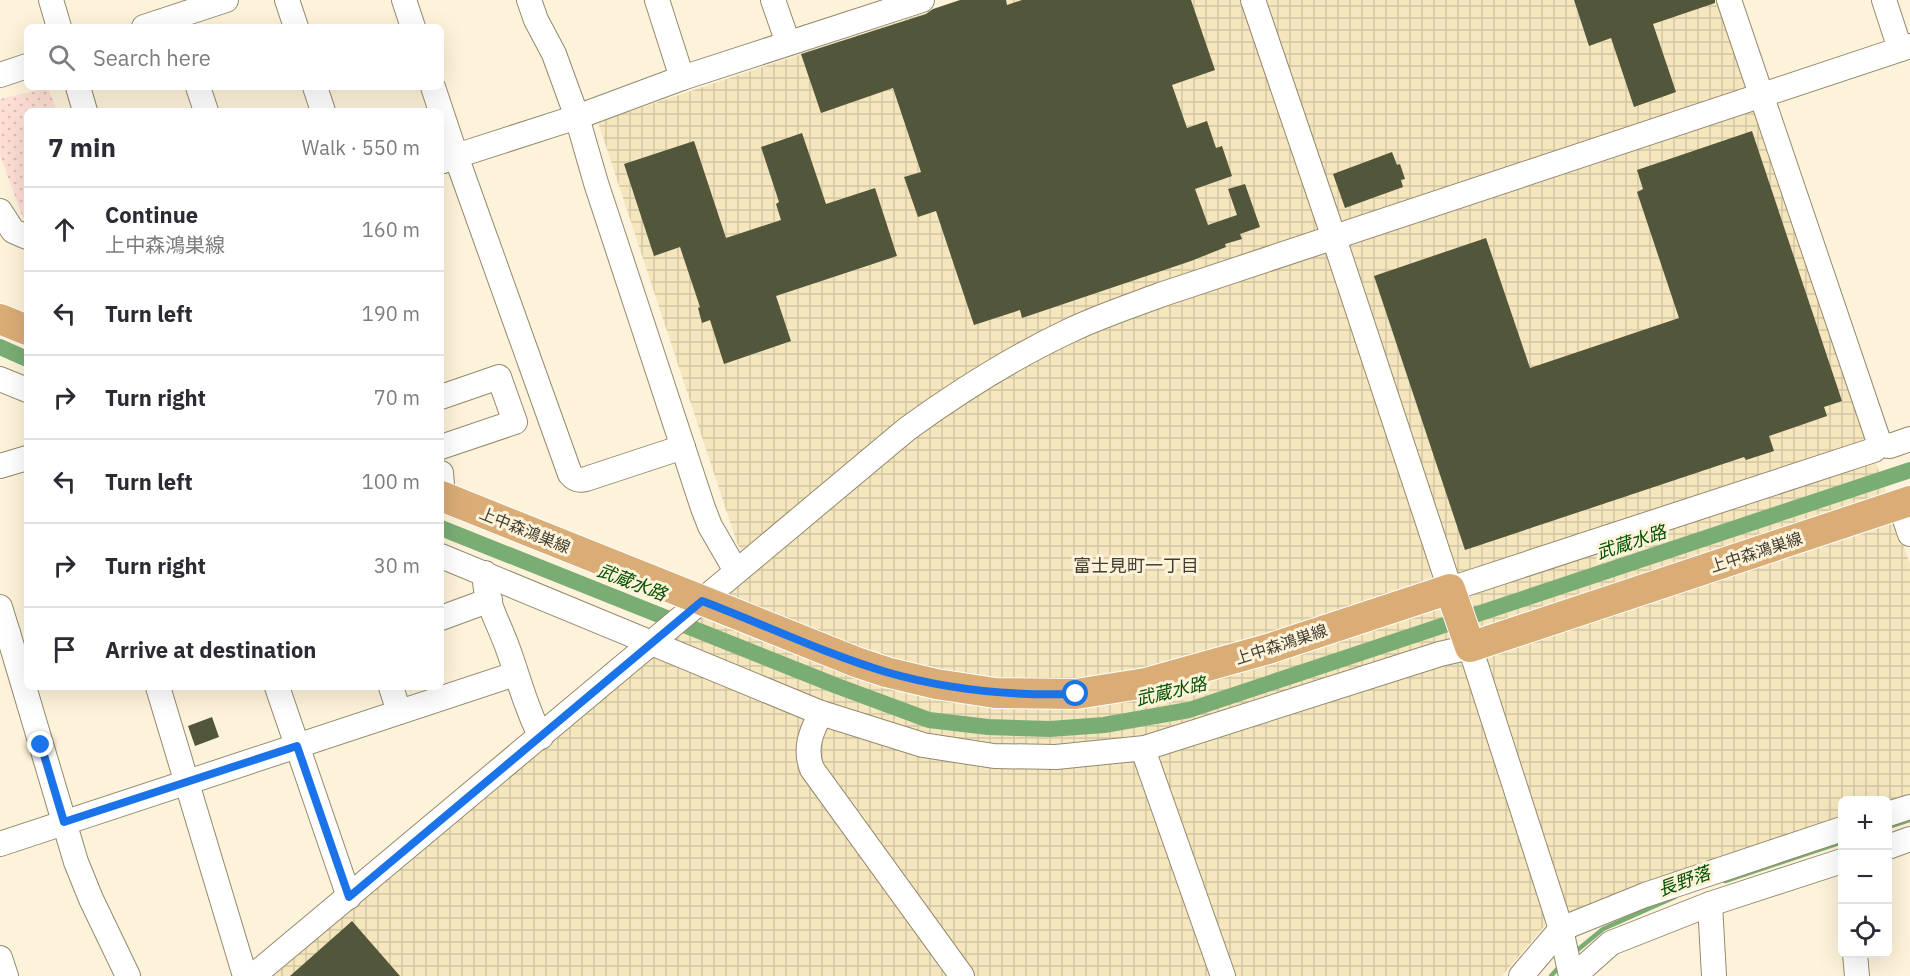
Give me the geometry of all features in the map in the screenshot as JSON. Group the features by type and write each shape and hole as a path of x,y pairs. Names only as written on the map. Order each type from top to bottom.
{"main road":[{"path":"0,319 24,329"},
{"name":"上中森鴻巣線","path":"444,490 695,606 901,676 972,690 1018,694 1062,694 1122,688 1189,672 1452,596"},
{"name":"上中森鴻巣線","path":"1468,640 1905,503"},
{"path":"1452,596 1468,640"}],"street":[{"path":"51,0 58,24"},
{"path":"176,22 226,0"},
{"path":"287,0 295,24"},
{"path":"404,0 412,24"},
{"path":"529,0 536,20 554,54 577,117 596,183 710,526 736,571"},
{"path":"657,0 682,78"},
{"path":"773,0 788,43"},
{"path":"449,159 577,117 891,5 922,0"},
{"path":"1253,0 1452,596 1874,450 1880,445 1890,446 1910,439"},
{"path":"1729,0 1880,445"},
{"path":"253,976 907,429 937,407 1013,360 1072,329 1149,299 1905,47 1884,0"},
{"path":"0,75 24,67"},
{"path":"79,90 84,108"},
{"path":"199,90 205,108"},
{"path":"316,90 322,108"},
{"path":"434,90 438,108"},
{"path":"444,136 449,159 573,478 581,481 682,447"},
{"path":"0,211 13,231 24,236"},
{"path":"444,396 499,377 515,422 444,446"},
{"path":"0,379 24,389"},
{"path":"0,466 24,459"},
{"path":"1905,503 1910,534"},
{"path":"444,557 656,638 821,712 923,745 994,756 1056,757 1145,748 1429,658 1468,640 1562,932 1572,974 1611,943 1710,904 1838,862"},
{"path":"485,573 484,586 530,716 541,737"},
{"path":"444,617 490,600"},
{"path":"0,607 4,634 76,862 128,976"},
{"path":"0,844 516,674"},
{"path":"159,690 245,976"},
{"path":"278,690 349,897"},
{"path":"392,690 399,712"},
{"path":"821,712 808,743 808,757 812,769 962,976"},
{"path":"1145,748 1146,758 1223,976"},
{"path":"1892,812 1910,807"},
{"path":"1521,976 1562,932 1645,894 1838,830"},
{"path":"1892,845 1910,839"},
{"path":"1710,904 1714,976"},
{"path":"0,958 6,976"},
{"path":"1856,958 1857,976"}],"shaded area":[{"path":"963,0 1720,0 1910,564 1910,799 1892,805 1892,796 1838,796 1838,823 1548,922 1502,976 273,976 752,571 737,543 598,122"},
{"path":"49,90 56,108 24,108 24,218 0,155 0,99"}],"building":[{"path":"960,0 1006,0 1007,5 1022,0 1191,0 1215,70 1172,85 1187,128 1207,121 1216,148 1222,146 1232,176 1195,189 1208,225 1237,215 1228,189 1245,184 1260,227 1240,234 1242,239 1225,244 1226,247 1191,261 1022,318 1020,310 974,325 936,211 918,217 904,177 921,172 893,88 821,113 801,54 926,14 933,9"},
{"path":"1574,0 1715,0 1715,3 1653,24 1676,92 1634,107 1611,38 1589,46"},
{"path":"1752,131 1842,401 1824,407 1827,416 1769,436 1774,451 1746,460 1744,457 1465,550 1374,276 1486,238 1530,368 1679,318 1637,192 1643,189 1637,170"},
{"path":"802,133 826,204 875,188 897,256 776,296 791,341 724,364 710,320 702,323 698,308 700,307 680,247 654,256 624,164 694,141 726,238 781,220 776,204 779,202 761,147"},
{"path":"1392,152 1397,165 1400,164 1405,179 1401,180 1403,187 1345,208 1333,174"},
{"path":"212,717 219,737 195,746 188,726"},
{"path":"352,921 400,976 290,976"}],"waterway":[{"name":"武蔵水路","path":"0,347 24,358"},
{"name":"武蔵水路","path":"444,529 837,686 929,720 988,727 1050,729 1104,725 1189,710 1910,470"},
{"name":"長野落","path":"1892,826 1910,820"},
{"name":"長野落","path":"1725,881 1838,843"},
{"name":"長野落","path":"1575,952 1603,929 1675,897"},
{"name":"長野落","path":"1551,976 1560,966"}],"district":[{"name":"富士見町一丁目","path":"1136,565"}],"route":[{"path":"41,745 64,822 297,746 349,897 702,601 870,667 901,676 995,693 1076,694"}]}
